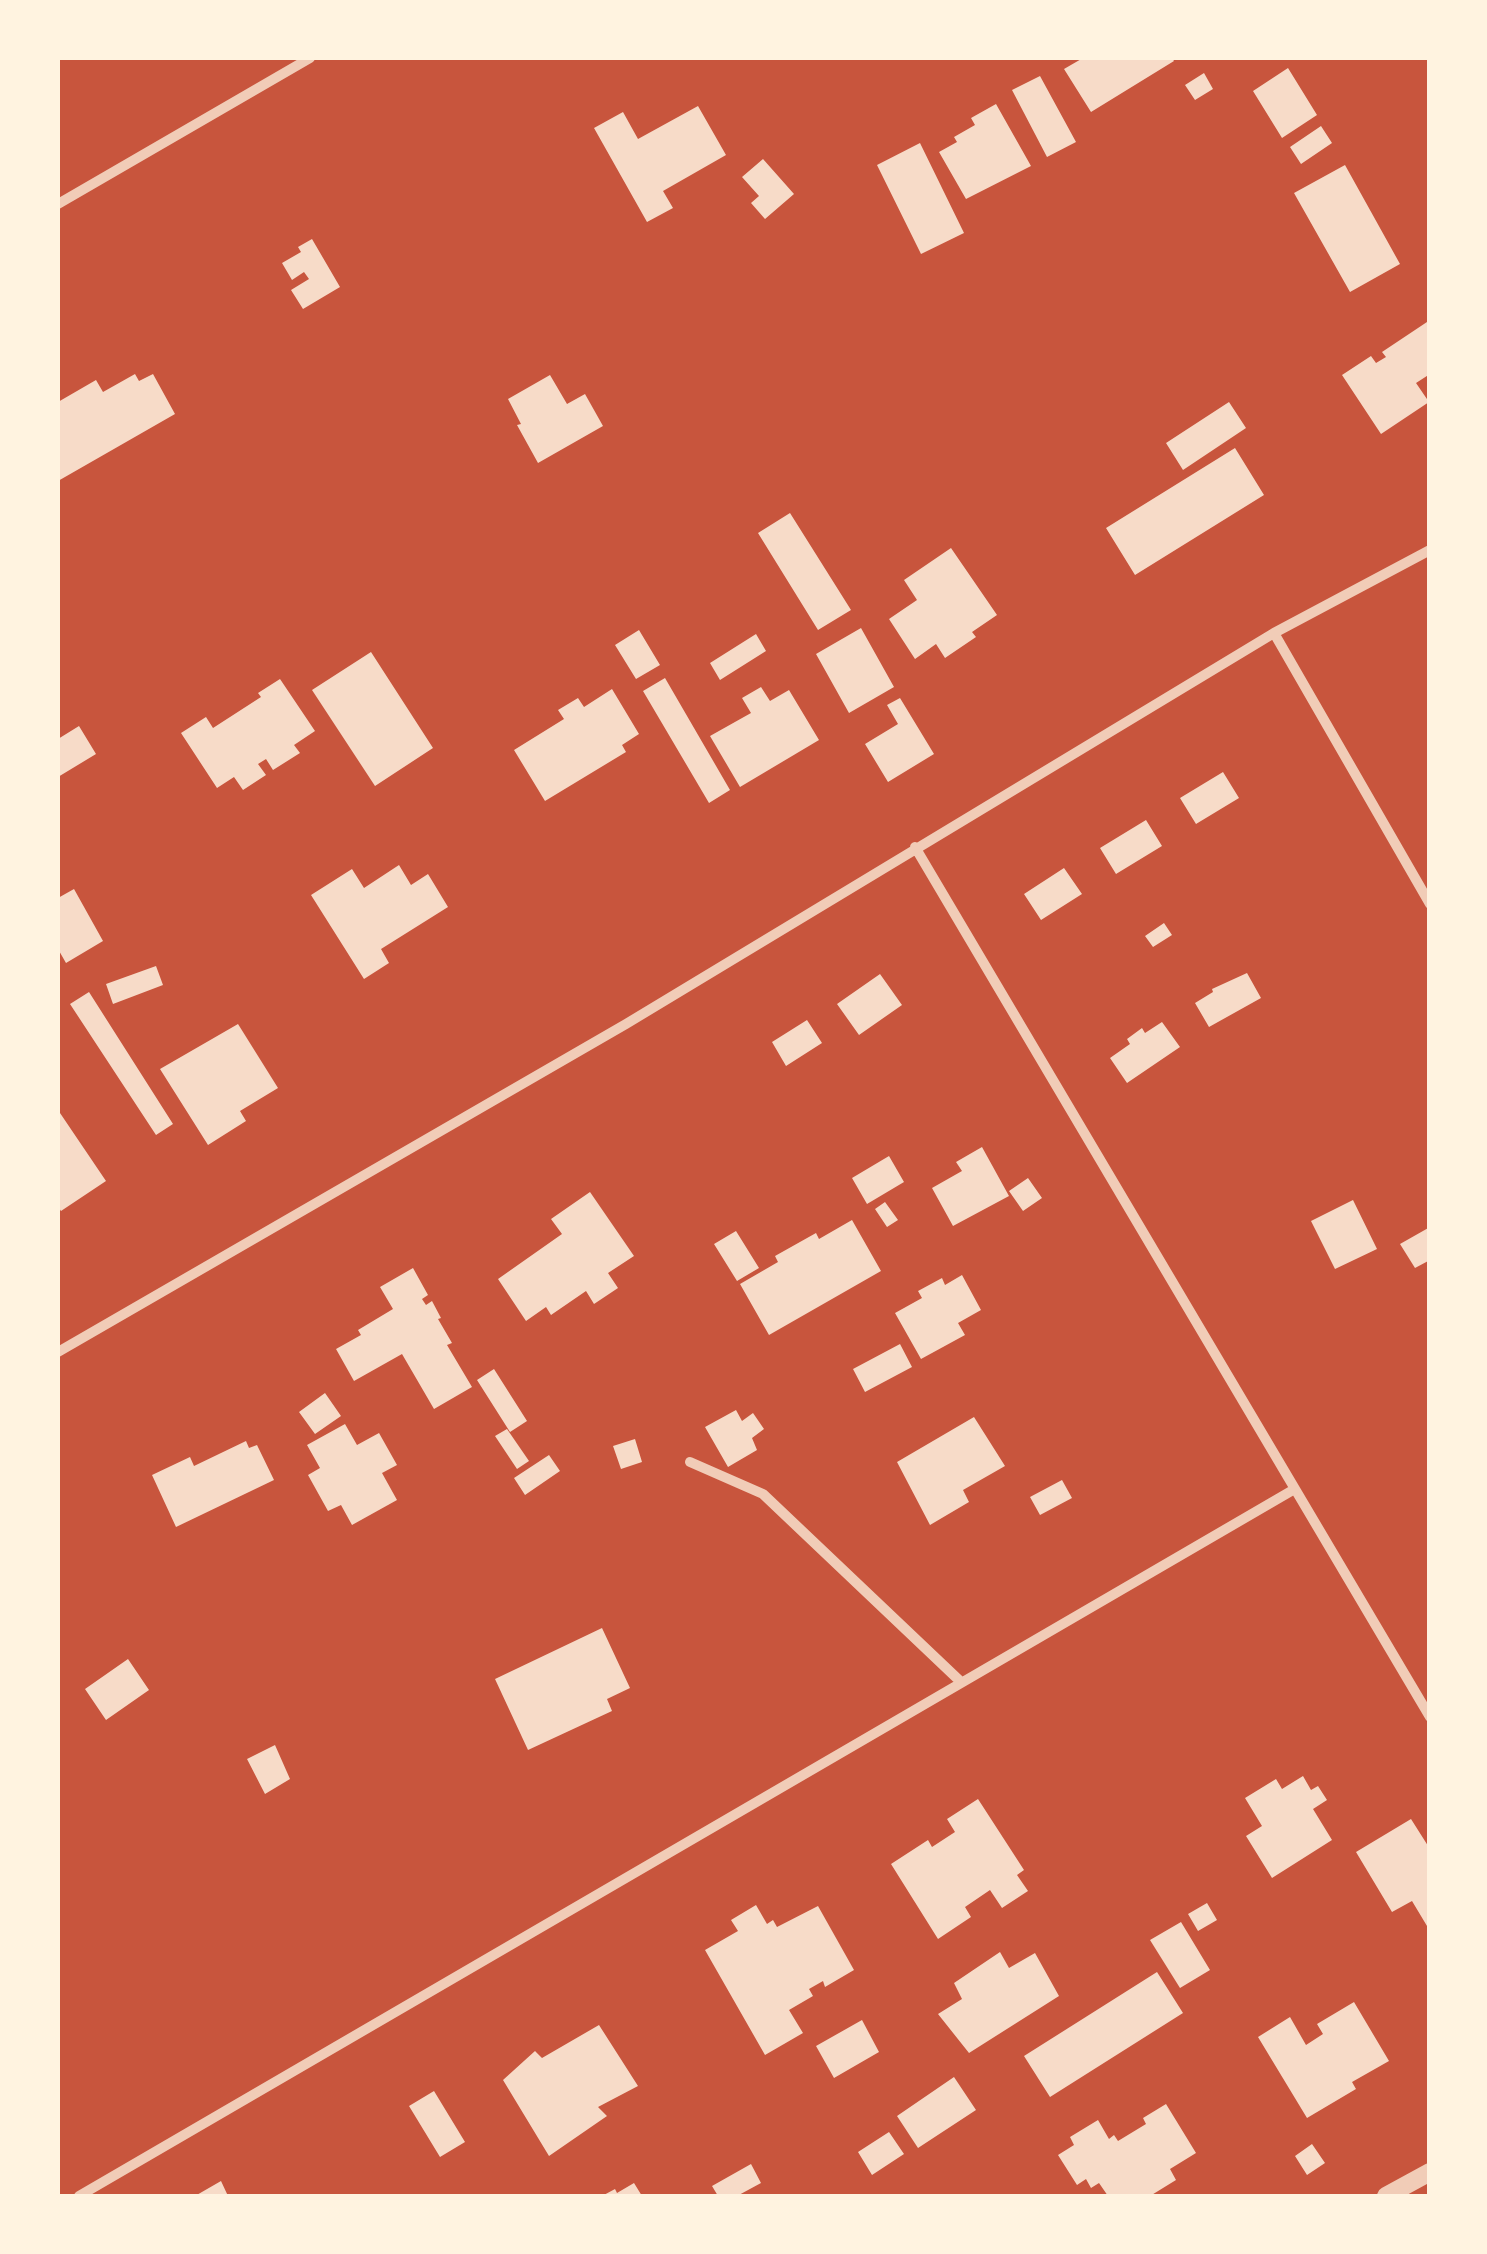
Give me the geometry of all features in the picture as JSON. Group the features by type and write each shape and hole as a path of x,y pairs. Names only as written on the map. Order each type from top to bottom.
{"street":[{"path":"58,204 310,58"},
{"path":"58,1352 626,1024 914,847 1274,634 1430,550"},
{"path":"1274,634 1430,904"},
{"path":"914,847 1430,1716"},
{"path":"690,1462 763,1494 961,1682"},
{"path":"79,2196 1293,1490"},
{"path":"1386,2196 1430,2172"}],"building":[{"path":"1083,58 1174,61 1091,112 1064,69"},
{"path":"1288,68 1317,115 1282,138 1253,91"},
{"path":"1204,73 1213,89 1195,100 1185,85"},
{"path":"1040,76 1076,142 1047,157 1012,90"},
{"path":"996,104 1031,166 966,199 939,152 975,125 971,118"},
{"path":"698,106 726,155 663,191 673,208 647,222 594,128 623,112 638,139"},
{"path":"1321,126 1332,143 1301,164 1290,147"},
{"path":"920,143 964,233 921,254 877,165"},
{"path":"763,159 794,194 765,219 751,203 759,196 742,177"},
{"path":"1345,165 1400,264 1350,292 1294,193"},
{"path":"312,239 340,287 303,309 291,290 309,279 304,272 292,280 282,263 301,252 298,247"},
{"path":"1430,320 1430,374 1416,383 1429,402 1381,434 1342,375 1371,356 1376,363 1386,357 1382,352"},
{"path":"135,374 139,381 153,374 175,414 58,481 58,402 96,380 103,392"},
{"path":"550,375 567,404 585,394 603,426 538,463 508,399"},
{"path":"1229,402 1246,428 1183,470 1166,443"},
{"path":"1235,448 1264,495 1135,575 1106,528"},
{"path":"790,513 851,610 818,630 758,533"},
{"path":"951,548 997,615 972,632 976,637 945,658 936,644 915,659 889,619 917,600 904,580"},
{"path":"861,628 894,687 849,713 816,654"},
{"path":"639,630 660,665 636,679 615,645"},
{"path":"756,634 766,651 720,680 710,663"},
{"path":"371,652 433,748 375,786 312,690"},
{"path":"665,678 730,790 709,803 643,691"},
{"path":"280,679 315,731 294,745 300,753 273,770 266,759 258,764 266,775 243,790 234,777 217,788 181,733 206,717 213,728 261,697 258,693"},
{"path":"761,687 770,701 789,690 819,740 740,787 710,736 751,713 742,698"},
{"path":"612,689 639,734 622,745 626,752 545,801 514,750 564,719 558,710 578,698 584,707"},
{"path":"900,698 934,754 888,782 865,744 898,724 887,705"},
{"path":"79,726 96,754 58,777 58,739"},
{"path":"1223,772 1239,798 1196,824 1180,798"},
{"path":"1146,820 1162,846 1116,874 1100,848"},
{"path":"399,865 411,885 428,874 448,907 381,949 389,963 364,979 311,895 352,869 364,888"},
{"path":"1064,868 1082,894 1041,920 1024,894"},
{"path":"74,889 103,941 66,963 58,949 58,898"},
{"path":"1164,923 1172,935 1153,947 1145,936"},
{"path":"156,966 163,985 113,1004 106,984"},
{"path":"1247,973 1261,998 1209,1027 1195,1003 1212,989"},
{"path":"880,974 902,1005 859,1035 837,1004"},
{"path":"89,992 173,1124 156,1135 70,1004"},
{"path":"807,1020 822,1043 786,1066 772,1042"},
{"path":"1162,1022 1180,1047 1127,1083 1110,1058 1130,1044 1127,1039 1142,1028 1145,1033"},
{"path":"238,1024 278,1088 240,1111 246,1121 208,1145 160,1069"},
{"path":"60,1113 106,1181 61,1211 58,1207"},
{"path":"982,1147 1009,1196 953,1226 932,1188 962,1171 956,1162"},
{"path":"889,1156 904,1182 867,1204 852,1178"},
{"path":"1028,1178 1042,1198 1023,1211 1009,1191"},
{"path":"590,1192 634,1256 608,1273 618,1288 594,1304 586,1291 551,1315 546,1307 526,1321 498,1279 562,1234 551,1219"},
{"path":"1353,1200 1377,1249 1335,1269 1311,1221"},
{"path":"885,1202 898,1220 887,1227 875,1209"},
{"path":"852,1220 881,1271 769,1335 740,1284 778,1262 775,1256 816,1233 819,1239"},
{"path":"1430,1227 1430,1260 1415,1268 1400,1244"},
{"path":"736,1231 759,1268 737,1281 714,1244"},
{"path":"413,1268 428,1295 422,1299 426,1305 432,1301 452,1343 447,1345 472,1387 434,1409 402,1354 354,1381 336,1349 393,1309 380,1287"},
{"path":"962,1275 981,1310 958,1323 965,1335 921,1359 895,1313 922,1298 918,1291 942,1278 945,1285"},
{"path":"900,1344 912,1367 865,1392 853,1369"},
{"path":"494,1369 527,1421 510,1432 477,1380"},
{"path":"325,1393 341,1416 315,1434 299,1412"},
{"path":"736,1410 742,1421 753,1413 764,1429 752,1438 757,1450 728,1467 705,1427"},
{"path":"974,1417 1005,1466 963,1490 969,1502 930,1525 897,1462"},
{"path":"345,1424 357,1445 379,1433 397,1465 382,1473 397,1500 352,1525 341,1505 328,1511 308,1475 320,1468 307,1445"},
{"path":"507,1429 529,1461 517,1469 495,1436"},
{"path":"635,1439 642,1462 621,1469 613,1446"},
{"path":"246,1441 249,1448 257,1445 274,1480 176,1527 152,1475 190,1457 194,1466"},
{"path":"549,1455 560,1471 525,1495 514,1478"},
{"path":"1062,1480 1072,1498 1040,1515 1030,1497"},
{"path":"602,1628 630,1688 607,1699 612,1711 528,1750 495,1679"},
{"path":"128,1659 149,1690 106,1720 85,1689"},
{"path":"275,1745 290,1779 265,1794 247,1759"},
{"path":"1303,1776 1311,1790 1318,1786 1327,1800 1313,1809 1332,1840 1272,1878 1246,1836 1262,1826 1245,1798 1276,1779 1282,1789"},
{"path":"978,1799 1024,1870 1017,1875 1028,1891 1002,1908 990,1890 965,1907 971,1917 938,1939 891,1864 928,1840 932,1847 955,1832 947,1819"},
{"path":"1411,1819 1430,1849 1430,1931 1412,1901 1392,1912 1356,1852"},
{"path":"1207,1903 1217,1920 1198,1931 1188,1914"},
{"path":"756,1905 767,1924 773,1920 777,1927 818,1906 854,1970 825,1987 823,1981 809,1989 813,1996 789,2010 803,2033 765,2055 705,1950 738,1931 731,1920"},
{"path":"1181,1922 1210,1970 1180,1988 1150,1940"},
{"path":"1000,1952 1009,1968 1035,1953 1059,1996 969,2053 938,2014 962,1999 954,1983"},
{"path":"1157,1972 1183,2013 1050,2097 1024,2056"},
{"path":"1354,2002 1389,2061 1352,2082 1356,2089 1307,2118 1258,2037 1290,2017 1306,2045 1323,2034 1317,2024"},
{"path":"862,2020 879,2052 834,2078 816,2046"},
{"path":"599,2025 638,2086 598,2107 607,2116 549,2156 503,2080 535,2051 542,2058"},
{"path":"954,2077 976,2110 918,2148 897,2116"},
{"path":"434,2091 465,2142 440,2157 409,2106"},
{"path":"1166,2104 1196,2153 1170,2169 1176,2180 1150,2196 1108,2196 1099,2183 1091,2188 1086,2179 1077,2185 1058,2155 1074,2145 1070,2137 1098,2120 1109,2139 1114,2135 1118,2141 1146,2124 1143,2118"},
{"path":"889,2132 904,2154 872,2175 858,2152"},
{"path":"1312,2144 1325,2163 1307,2175 1295,2156"},
{"path":"751,2164 761,2183 737,2196 718,2196 712,2186"},
{"path":"221,2181 228,2196 195,2196"},
{"path":"634,2183 642,2196 602,2196 615,2189 617,2193"}]}
